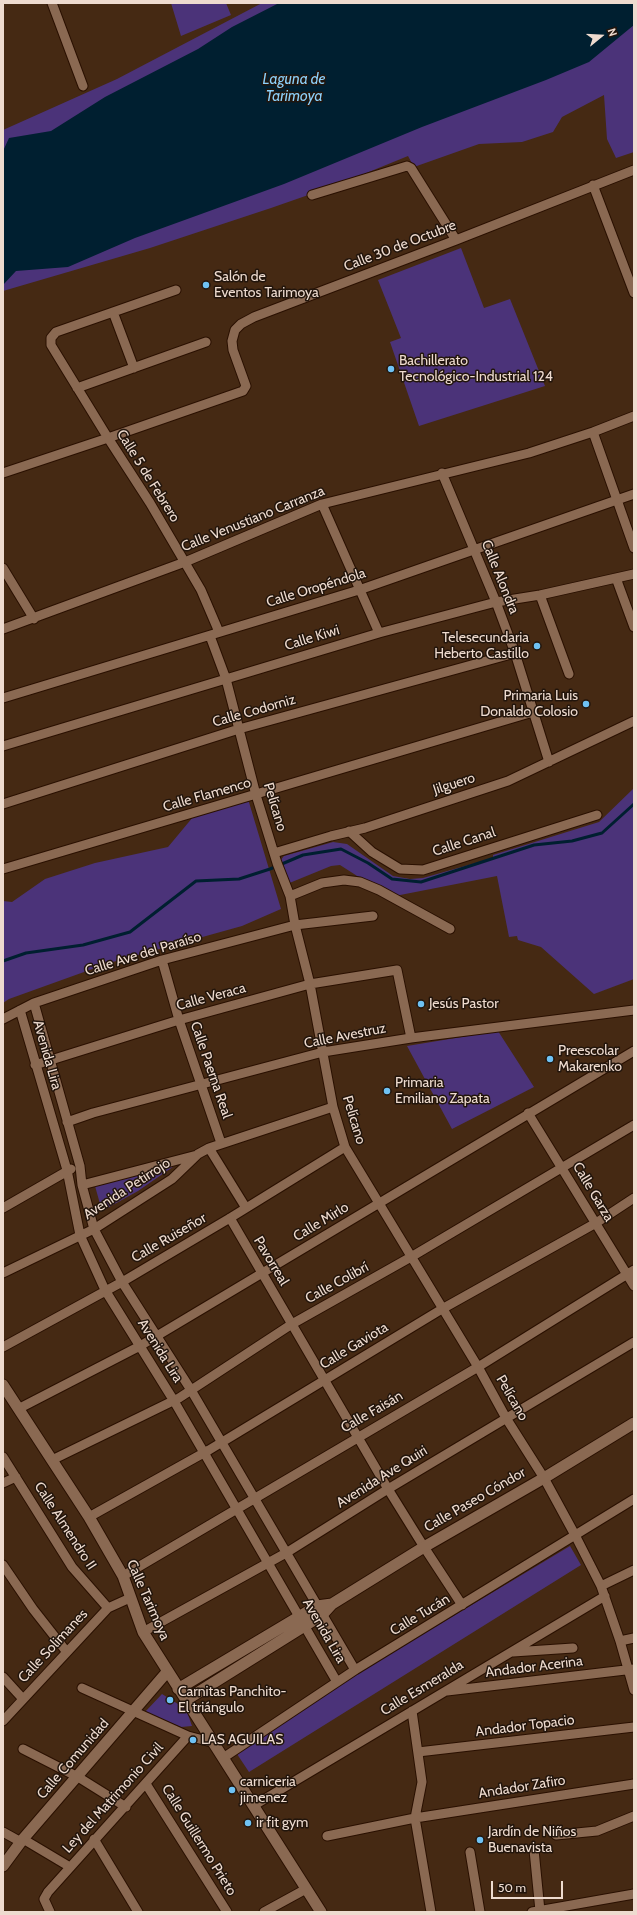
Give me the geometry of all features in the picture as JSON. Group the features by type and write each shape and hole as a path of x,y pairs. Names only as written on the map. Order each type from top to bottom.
{"street":[{"path":"52,3 83,86"},
{"path":"312,195 403,166 409,167 456,240"},
{"name":"Calle 30 de Octubre","path":"108,438 246,388 232,350 232,341 235,330 241,324 261,314 634,170"},
{"path":"593,185 634,293"},
{"path":"134,368 113,312 176,290"},
{"name":"Calle 5 de Febrero","path":"113,312 56,332 50,338 51,345 150,503 201,590 219,632"},
{"path":"77,388 206,342"},
{"name":"Calle Venustiano Carranza","path":"3,629 34,619 184,562 322,504 442,473 529,453 593,432 634,416"},
{"path":"593,432 634,548"},
{"path":"3,473 108,438"},
{"name":"Calle Alondra","path":"442,473 496,602 515,653 549,762"},
{"name":"Calle Oropéndola","path":"3,698 360,590 634,494"},
{"path":"322,504 378,633"},
{"path":"3,568 34,619"},
{"name":"Calle Kiwi","path":"3,746 378,633 496,602 540,595 634,574"},
{"path":"616,578 634,627"},
{"path":"540,595 569,674"},
{"name":"Pelícano","path":"210,636 226,679 256,795 277,863 290,896 295,925 310,984 333,1107 345,1147 478,1367 506,1418 544,1478 575,1535 605,1596 631,1669 634,1690"},
{"name":"Calle Codorniz","path":"3,804 239,729 515,653"},
{"name":"Calle Flamenco","path":"3,870 533,712"},
{"name":"Jilguero","path":"274,853 508,781 634,721"},
{"name":"Calle Canal","path":"349,831 372,852 400,869 423,870 597,815"},
{"path":"290,896 322,883 344,880 360,882 379,890 450,929"},
{"name":"Calle Ave del Paraíso","path":"3,1019 34,1003 162,960 295,925 373,916"},
{"name":"Calle Paerna Real","path":"162,960 179,1020 221,1143"},
{"name":"Calle Veraca","path":"35,1065 179,1020 310,984 397,970 411,1038"},
{"name":"Avenida Lira","path":"34,1003 80,1166 82,1185 94,1229 122,1282 191,1390 355,1670"},
{"name":"Avenida Lira","path":"20,1010 67,1170 80,1235 105,1290 174,1400 337,1682"},
{"name":"Calle Avestruz","path":"67,1122 93,1113 323,1052 411,1038 634,1010"},
{"name":"Calle Mirlo","path":"18,1409 140,1346 263,1274 634,1050"},
{"name":"Avenida Petirrojo","path":"3,1273 94,1229 172,1179 198,1154 209,1148 333,1107"},
{"name":"Calle Garza","path":"528,1113 562,1166 596,1224 630,1272 634,1286"},
{"name":"Calle Colibrí","path":"52,1460 174,1400 292,1324 411,1257 634,1124"},
{"name":"Calle Ruiseñor","path":"3,1347 122,1282 345,1147"},
{"path":"209,1148 246,1208"},
{"path":"82,1185 198,1154"},
{"path":"3,1208 67,1170 80,1166"},
{"name":"Calle Gaviota","path":"89,1517 204,1453 442,1309 596,1224 634,1198"},
{"name":"Pavorreal","path":"230,1218 324,1380 359,1436 388,1489 462,1605"},
{"name":"Calle Faisán","path":"123,1576 478,1367 630,1272"},
{"name":"Avenida Ave Quiri","path":"142,1632 286,1553 388,1489 634,1342"},
{"name":"Calle Tarimoya","path":"3,1385 89,1517 123,1576 142,1632 321,1912"},
{"name":"Calle Paseo Cóndor","path":"178,1689 332,1604 424,1547 544,1478 634,1423"},
{"name":"Calle Almendro II","path":"3,1457 72,1567 108,1608"},
{"path":"3,1483 16,1477"},
{"name":"Calle Tucán","path":"223,1758 355,1670 634,1499"},
{"path":"3,1565 33,1609 66,1651"},
{"path":"601,1586 634,1570"},
{"name":"Calle Esmeralda","path":"253,1806 605,1596"},
{"name":"Calle Solimanes","path":"3,1721 66,1651 108,1608 130,1598"},
{"name":"Calle Paseo Cóndor","path":"186,1700 302,1621"},
{"path":"620,1641 634,1638"},
{"path":"510,1652 573,1648"},
{"name":"Andador Acerina","path":"443,1692 631,1669"},
{"name":"Calle Comunidad","path":"3,1866 22,1840 78,1777 167,1672"},
{"path":"3,1677 23,1699"},
{"path":"82,1688 188,1736 212,1742"},
{"path":"412,1711 422,1782 415,1818 431,1912"},
{"name":"Andador Topacio","path":"418,1752 634,1728"},
{"name":"Ley del Matrimonio Civil","path":"50,1912 44,1899 94,1839 126,1807 188,1736"},
{"path":"23,1750 78,1777 126,1807"},
{"name":"Calle Guillermo Prieto","path":"146,1784 227,1912"},
{"name":"Andador Zafiro","path":"327,1836 415,1818 634,1784"},
{"path":"556,1835 597,1831 634,1816"},
{"path":"3,1832 22,1840 70,1867"},
{"path":"94,1839 138,1912"},
{"path":"534,1850 536,1911 634,1894"},
{"path":"470,1852 480,1912"},
{"path":"264,1912 306,1889"}],"shaded area":[{"path":"171,3 226,3 231,15 181,36"},
{"name":"Laguna de Tarimoya","path":"262,3 634,3 634,152 616,158 607,139 604,95 562,117 553,132 522,142 479,144 414,167 408,156 337,185 271,208 150,248 3,291 3,130 117,79"},
{"path":"461,248 484,308 510,299 545,386 419,426 390,342 401,338 378,280"},
{"path":"634,788 634,979 594,994 541,947 518,940 517,936 509,937 497,876 390,897 340,865 331,866 287,884 279,862 284,856 333,842 347,844 393,876 410,879 423,878 493,858 493,855 599,822"},
{"path":"248,799 281,909 242,926 109,963 9,999 3,1003 3,901 12,902 45,879 95,863 168,847 193,817"},
{"path":"498,1031 534,1087 452,1129 407,1046"},
{"path":"180,1162 138,1191 102,1211 95,1186"},
{"path":"570,1546 581,1565 249,1772 233,1748"},
{"path":"162,1694 178,1704 185,1706 192,1726 181,1727 145,1712"}],"water":[{"name":"Laguna de Tarimoya","path":"279,3 634,3 634,25 589,62 546,80 422,127 284,184 135,238 68,267 16,271 3,285 3,151 9,138 51,131 105,97 198,49 232,27"}],"waterway":[{"path":"3,961 26,953 83,945 130,932 196,881 239,879 270,869 303,855 341,849 368,863 392,879 421,882 534,845 572,841 602,833 634,804"}],"place":[{"name":"Salón de Eventos Tarimoya","path":"206,285"},
{"name":"Bachillerato Tecnológico-Industrial 124","path":"391,369"},
{"name":"Telesecundaria Heberto Castillo","path":"537,646"},
{"name":"Primaria Luis Donaldo Colosio","path":"586,704"},
{"name":"Jesús Pastor","path":"421,1004"},
{"name":"Preescolar Makarenko","path":"550,1059"},
{"name":"Primaria Emiliano Zapata","path":"387,1091"},
{"name":"Carnitas Panchito- El triángulo","path":"170,1700"},
{"name":"LAS AGUILAS","path":"193,1740"},
{"name":"carniceria jimenez","path":"232,1790"},
{"name":"ir fit gym","path":"248,1823"},
{"name":"Jardín de Niños Buenavista","path":"480,1840"}]}
